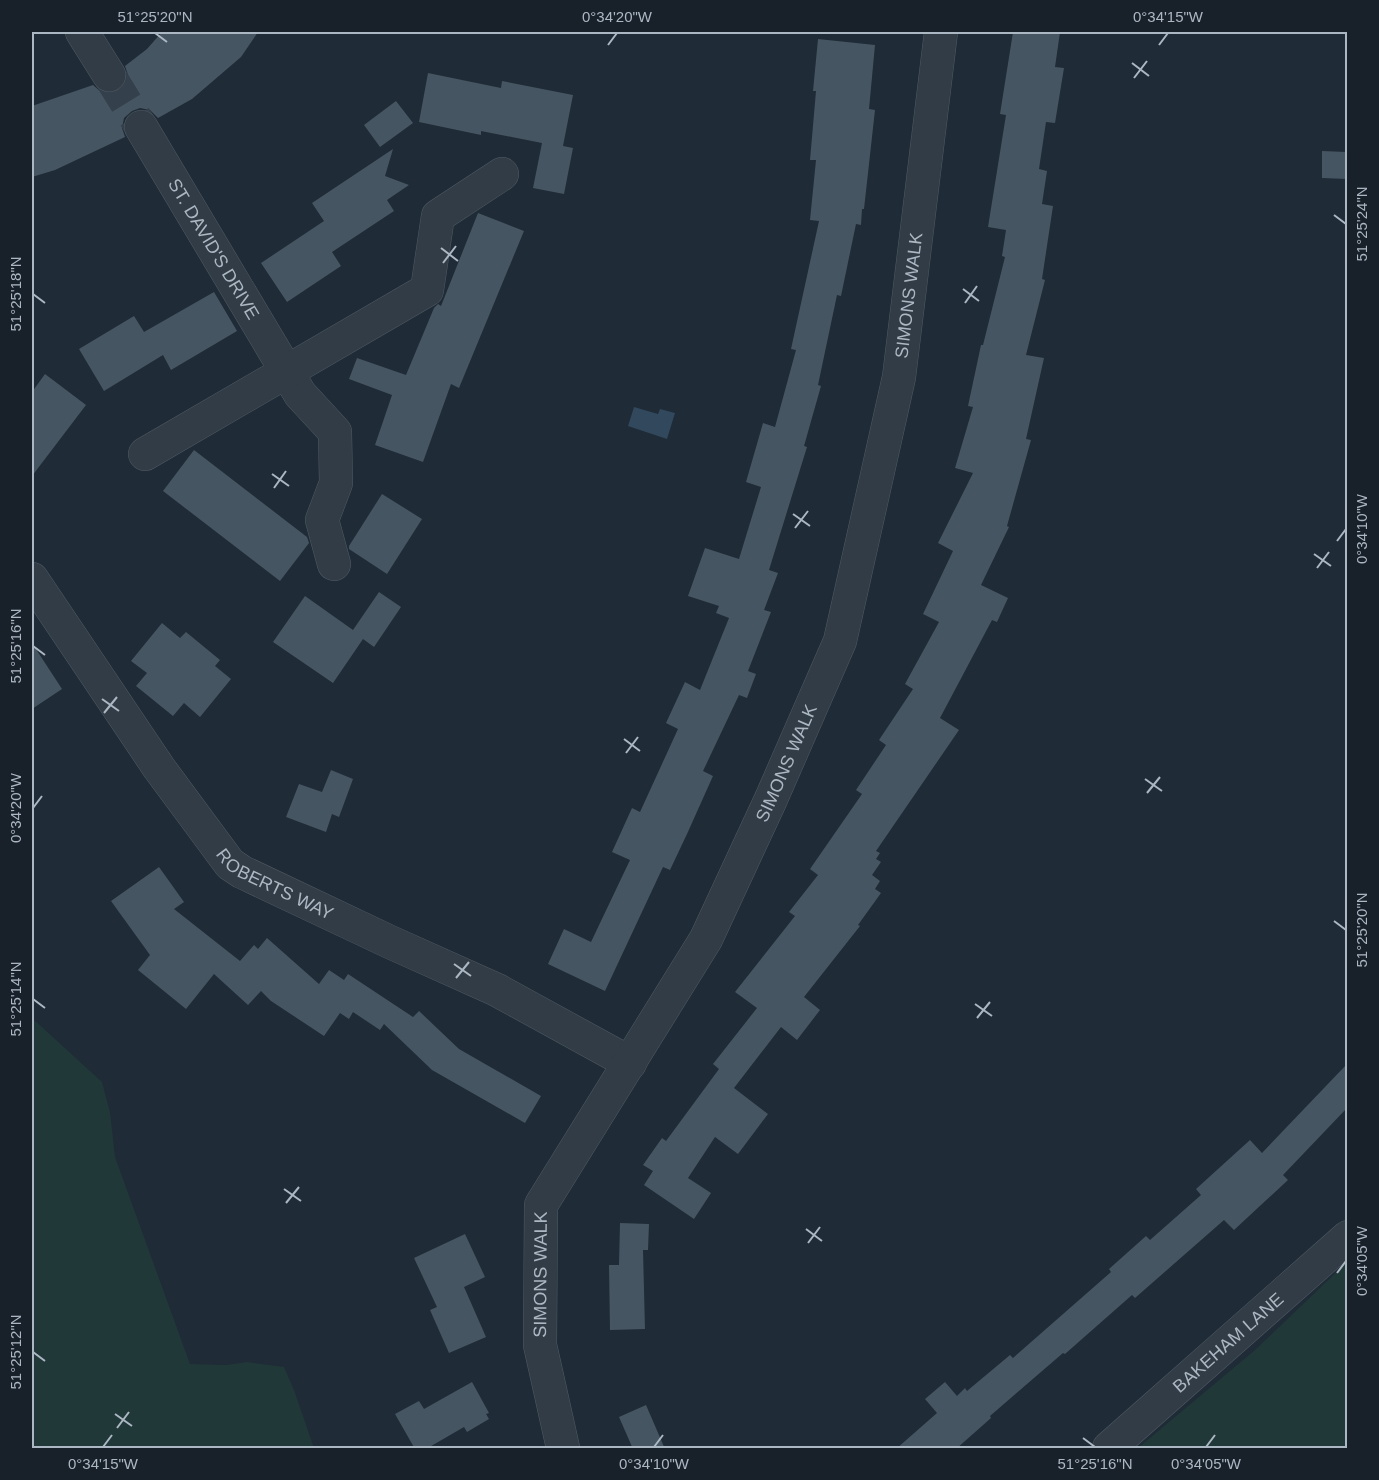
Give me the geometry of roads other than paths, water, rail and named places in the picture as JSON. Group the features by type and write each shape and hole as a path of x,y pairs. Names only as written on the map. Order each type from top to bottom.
{"street":[{"path":"82,32 109,75"},
{"name":"SIMONS WALK","path":"563,1449 540,1345 541,1205 706,939 840,641 899,377 941,32"},
{"name":"ST. DAVID'S DRIVE","path":"141,127 294,383 336,432 336,483 322,520 334,564"},
{"path":"145,454 294,383 427,290 438,216 502,174"},
{"name":"ROBERTS WAY","path":"32,579 159,768 230,864 242,872 379,938 497,990 630,1063"},
{"name":"BAKEHAM LANE","path":"1109,1449 1347,1237"}],"water":[{"path":"634,407 658,414 660,409 675,413 667,439 628,426"}],"tunnel":[{"path":"109,75 141,127"}]}
